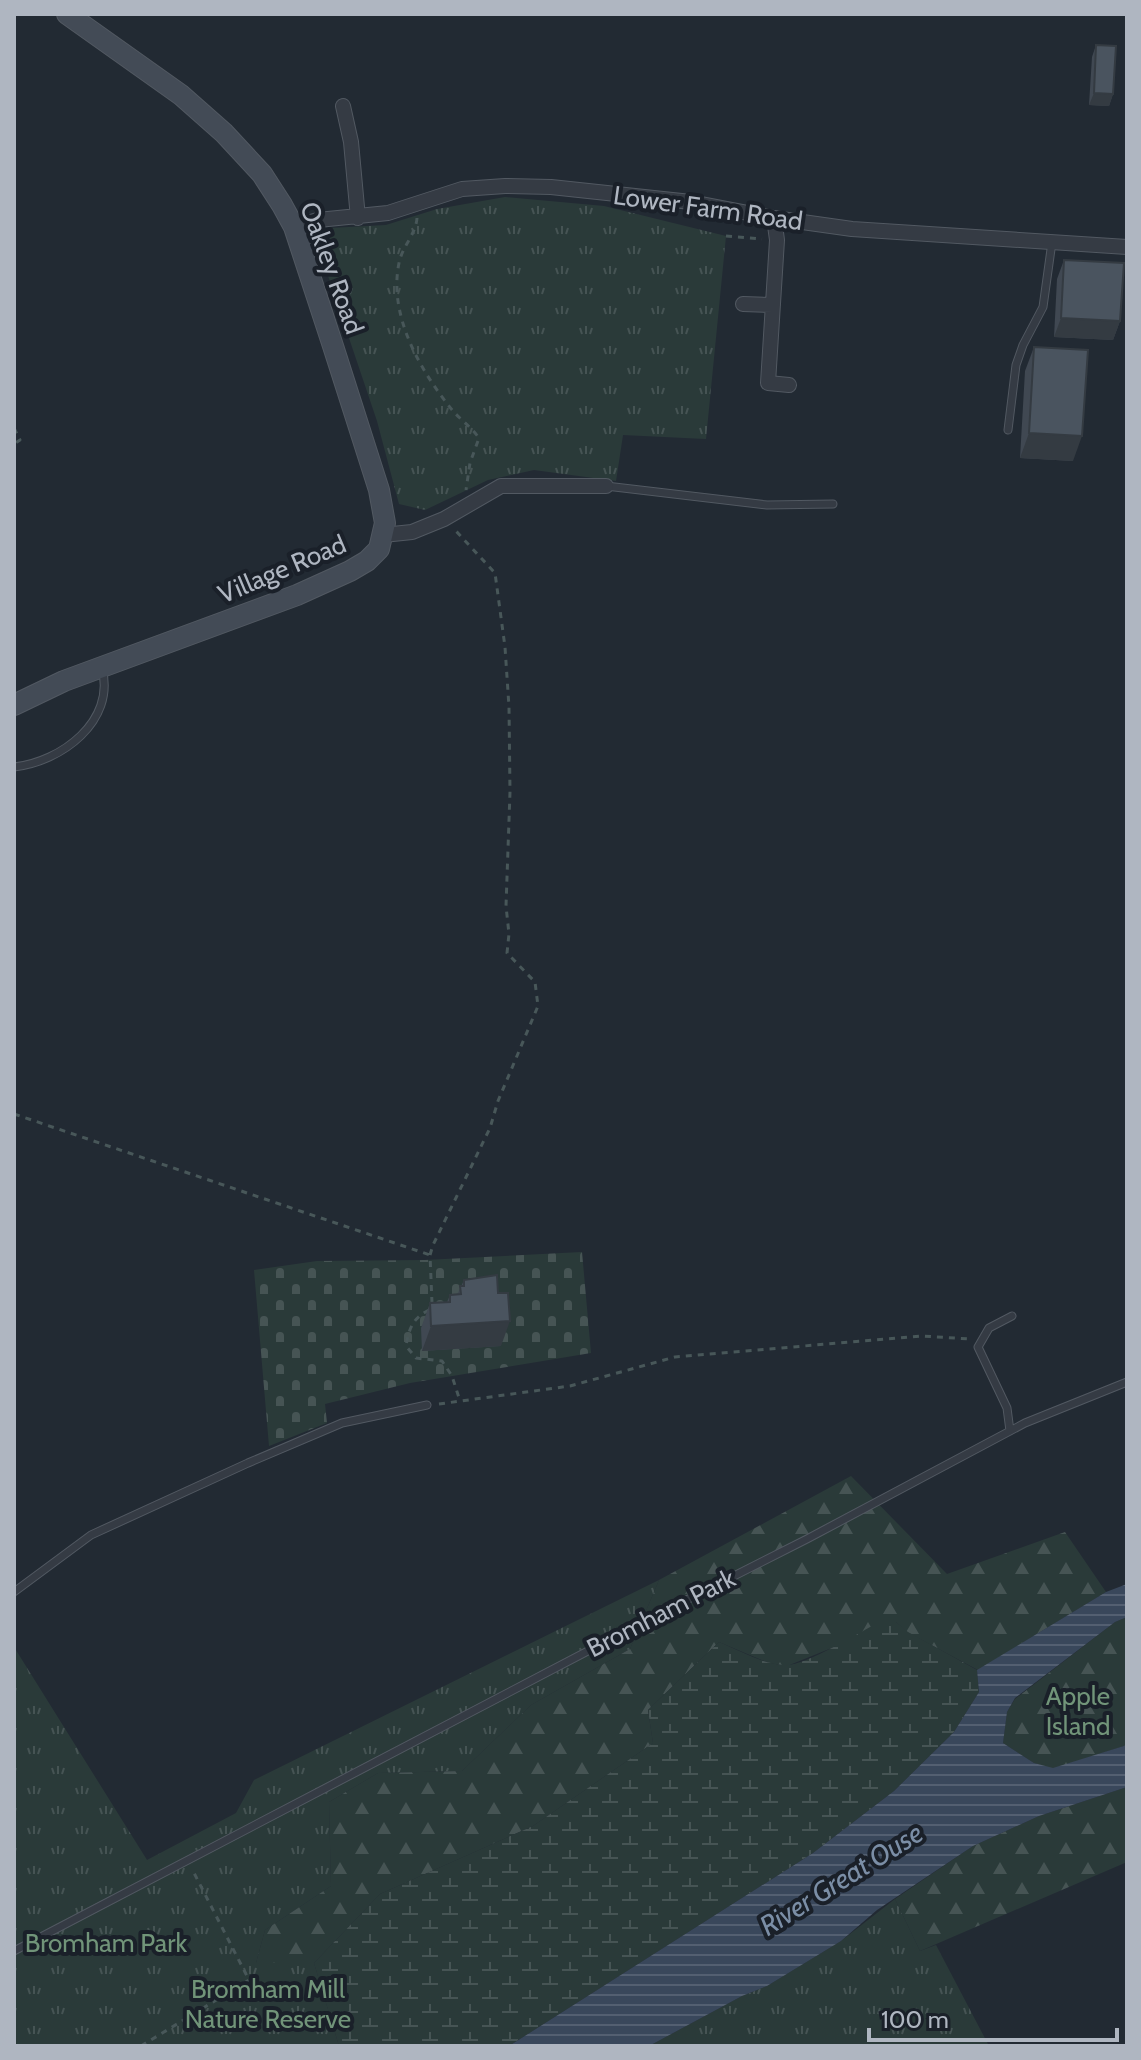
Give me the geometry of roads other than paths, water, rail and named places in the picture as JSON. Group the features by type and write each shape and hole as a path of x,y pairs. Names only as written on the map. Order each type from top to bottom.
{"street":[{"name":"Oakley Road","path":"67,14 181,95 224,133 262,174 294,227 379,490 385,523 383,535"},
{"path":"343,106 351,142 358,218"},
{"name":"Lower Farm Road","path":"294,227 318,220 388,213 462,189 551,187 691,202 852,229 1127,247"},
{"path":"774,218 777,240 768,383 789,385"},
{"path":"743,304 773,305"},
{"name":"Village Road","path":"14,705 101,666 297,595 367,561 379,549 383,535 412,532 444,519 501,486 606,486"}],"lane":[{"path":"1008,430 1016,365 1043,307 1052,242"},
{"path":"606,486 767,505 833,504"},
{"path":"14,767 43,760 75,740 90,726 102,709 105,696 106,683 101,666"},
{"path":"1010,1431 1007,1408 978,1347 989,1328 1012,1316"},
{"name":"Bromham Park","path":"14,1951 1010,1431 1127,1382"},
{"path":"14,1592 91,1535 234,1469 342,1423 427,1405"}],"water":[{"name":"River Great Ouse","path":"1127,1584 1127,1617 1115,1622 1015,1698 1007,1712 1003,1743 1034,1763 1053,1768 1127,1745 1127,1787 1039,1816 973,1846 877,1910 841,1941 767,1986 742,1996 649,2046 509,2046 813,1853 894,1791 954,1732 979,1692 977,1670 1106,1592"}],"park label":[{"name":"Apple Island","path":"1078,1711"},
{"name":"Bromham Mill Nature Reserve","path":"268,2004"}]}
